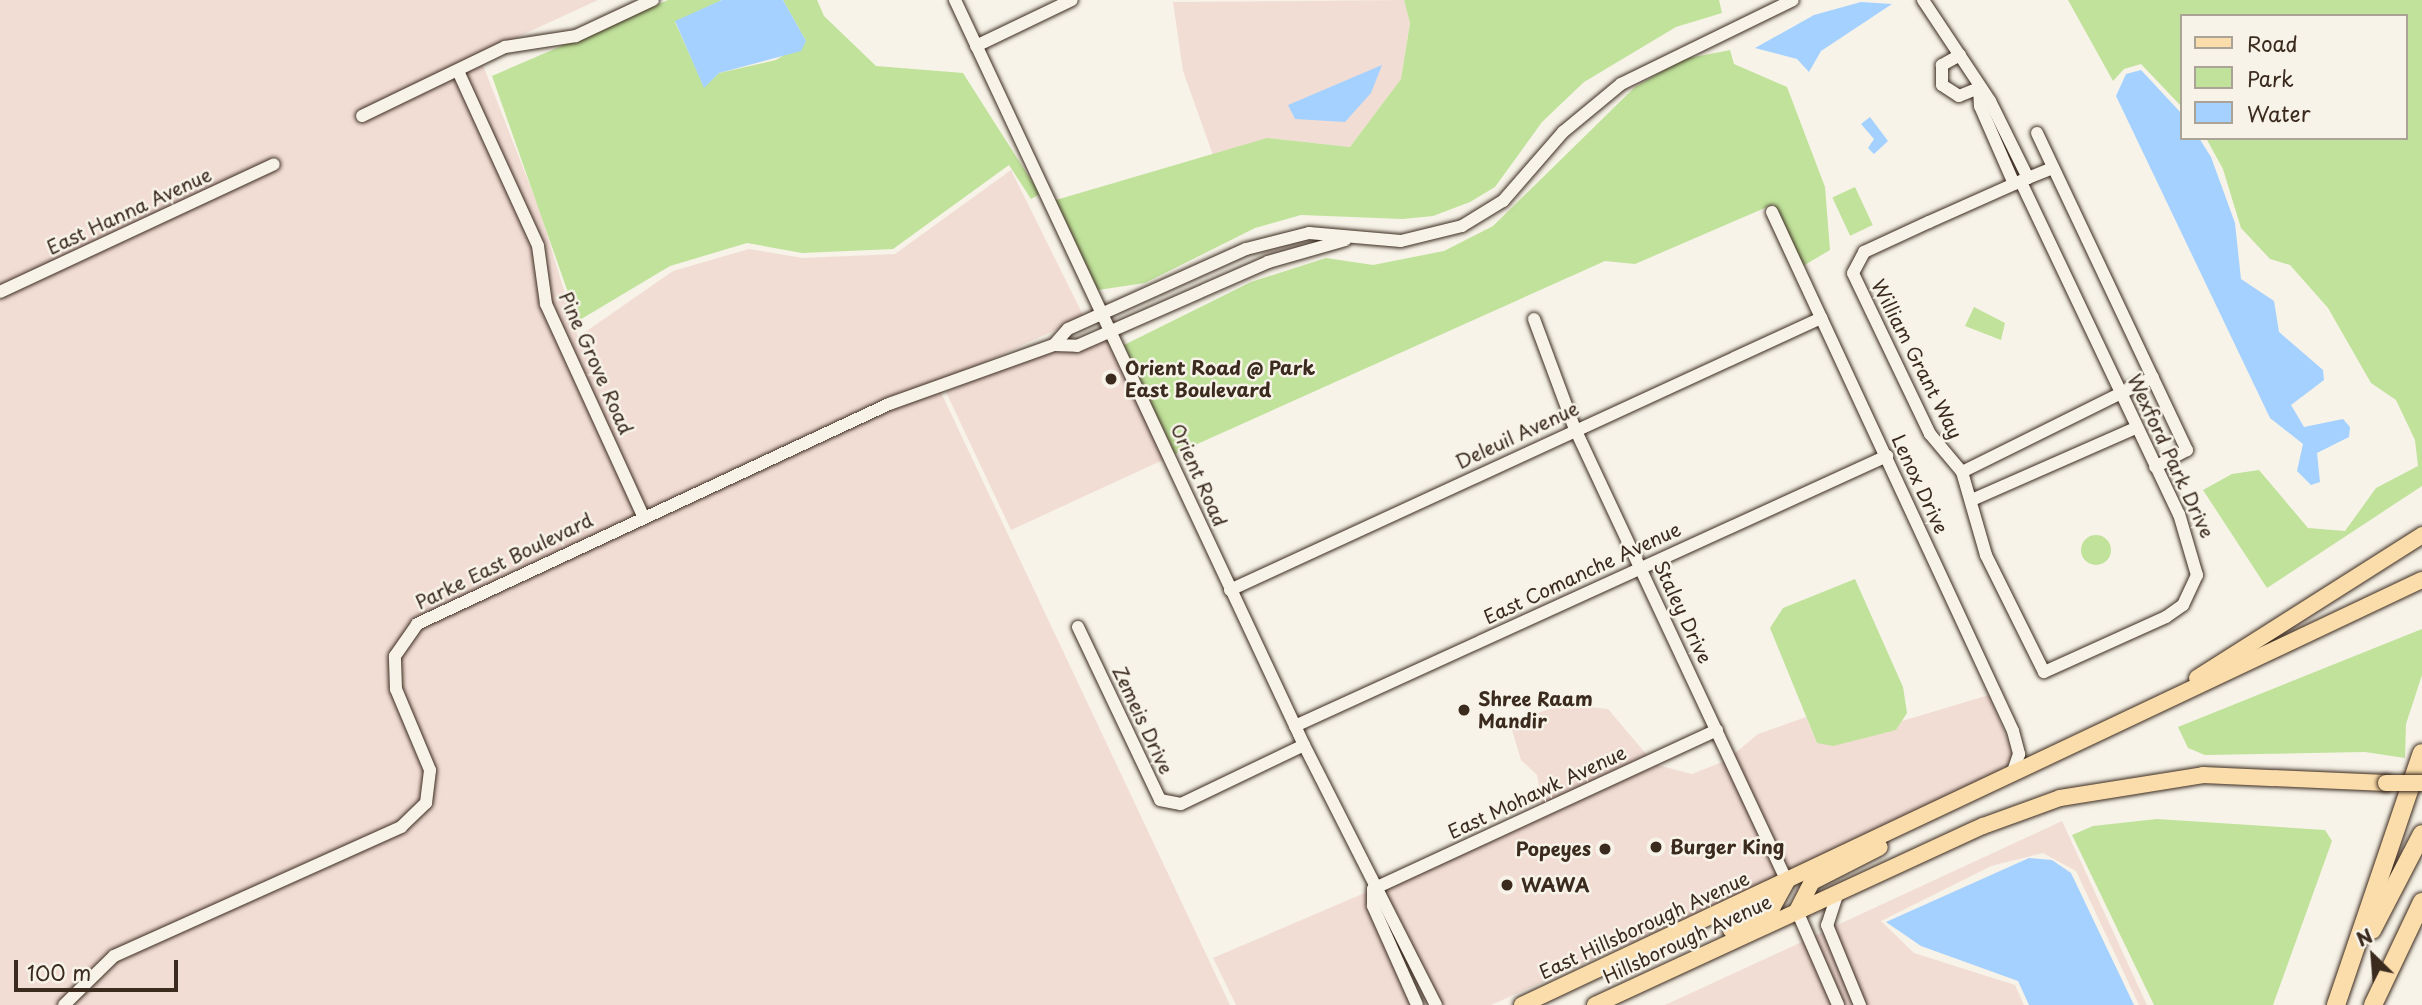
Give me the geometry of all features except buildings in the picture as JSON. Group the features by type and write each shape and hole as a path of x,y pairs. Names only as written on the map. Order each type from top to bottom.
{"highway":[{"path":"2336,1005 2422,753"},
{"path":"2346,979 2422,834"},
{"path":"2372,1005 2422,901"}],"main road":[{"path":"2133,718 2422,534"},
{"path":"2133,718 2422,580"},
{"name":"East Hillsborough Avenue","path":"1522,1005 2133,718"},
{"name":"Hillsborough Avenue","path":"1595,1005 2006,817 2135,782 2203,775 2422,783"},
{"path":"1797,911 1812,882 1887,843 1911,822"},
{"path":"1670,970 1701,944 1772,908 1787,881"}],"street":[{"path":"362,116 505,47 576,36 653,0"},
{"name":"Orient Road","path":"955,0 1304,745 1373,889 1436,1005"},
{"path":"976,46 1072,0"},
{"path":"1103,313 1280,237 1437,235 1485,214 1589,106 1621,84 1793,0"},
{"name":"Wexford Park Drive","path":"1923,0 1961,55 1979,88 1980,106 2021,181 2195,554 2191,593 2166,617 2040,671"},
{"path":"1961,55 1942,65 1942,85 1959,96 1979,88"},
{"name":"Pine Grove Road","path":"458,71 538,246 546,304 642,514"},
{"path":"2037,133 2187,450 2155,467"},
{"name":"East Hanna Avenue","path":"0,292 274,164"},
{"name":"William Grant Way","path":"2040,671 1986,555 1974,499 1962,472 1930,434 1864,299 1854,261 2053,167"},
{"name":"Lenox Drive","path":"1772,212 2012,731 2019,754 2012,774"},
{"path":"1112,332 1268,262 1350,238"},
{"name":"Parke East Boulevard","path":"1054,345 1068,329 1103,313"},
{"name":"Deleuil Avenue","path":"1230,590 1821,318"},
{"name":"Staley Drive","path":"1534,319 1575,429 1787,881"},
{"name":"Parke East Boulevard","path":"64,1005 114,956 401,827 426,803 430,770 396,689 396,656 417,624 642,514 889,404 1054,345 1077,346 1112,332"},
{"path":"1962,472 2153,377"},
{"path":"1974,499 2136,428"},
{"name":"East Comanche Avenue","path":"1295,726 1886,456"},
{"name":"Zemeis Drive","path":"1078,627 1160,800 1181,804 1304,745"},
{"name":"East Mohawk Avenue","path":"1373,889 1717,730"},
{"name":"Orient Road","path":"1373,889 1373,906 1416,1005"},
{"path":"1838,892 1827,925 1860,1005"},
{"path":"1797,911 1838,1005"}],"shaded area":[{"path":"0,0 598,0 479,55 540,211 578,337 673,271 749,249 803,258 895,254 1011,170 1084,317 937,384 1230,1005 0,1005"},
{"path":"1404,0 1410,22 1401,79 1350,147 1267,138 1214,158 1183,71 1173,2","holes":["1381,66 1312,119 1295,119 1289,105"]},
{"path":"1109,340 1165,459 1011,530 946,392 1054,349 1079,352"},
{"path":"1989,695 2013,753 2008,769 1790,873 1734,754 1758,734 1806,717 1817,743 1896,730 1902,721"},
{"path":"1565,704 1608,709 1647,755 1542,804 1537,775 1521,760 1512,730 1528,716"},
{"path":"1725,761 1779,877 1491,1005 1443,1005 1384,891 1657,765 1692,774"},
{"path":"2062,821 2147,1005 2139,1005 2076,871 2043,853 1991,866 1881,921 1914,953 2015,985 2024,1005 1866,1005 1833,927"},
{"path":"1367,892 1410,1005 1236,1005 1213,958"},
{"path":"1823,932 1854,1005 1845,1005 1814,936"},
{"path":"1804,941 1832,1005 1665,1005"}],"green space":[{"path":"668,0 722,0 675,22 704,87 719,73 776,60 806,41 783,0 817,0 824,16 876,66 963,73 1040,194 1031,199 1009,165 893,249 802,253 747,243 670,266 578,321 492,76"},
{"path":"1404,0 1719,0 1722,13 1676,27 1584,82 1542,122 1495,187 1470,202 1433,216 1403,219 1301,215 1255,228 1145,283 1098,290 1056,200 1267,138 1350,147 1401,79 1410,23"},
{"path":"2068,0 2422,0 2422,486 2267,588 2203,490 2232,474 2259,470 2308,528 2345,531 2376,488 2418,466 2415,440 2396,400 2371,383 2328,308 2290,265 2270,259 2241,228 2223,169 2207,140 2408,140 2408,14 2180,14 2180,105 2141,64 2124,69 2113,81"},
{"path":"1730,50 1734,64 1787,87 1825,187 1830,250 1803,266 1774,204 1635,264 1605,261 1175,454 1124,345 1251,282 1326,258 1373,265 1444,251 1493,226 1635,87 1684,59"},
{"path":"1855,187 1873,225 1850,236 1832,198"},
{"path":"1974,307 2005,323 2001,340 1965,326"},
{"path":"2096,535 2102,536 2110,544 2110,556 2102,564 2096,565 2090,564 2082,556 2081,550 2082,544 2090,536"},
{"path":"1855,579 1903,687 1907,713 1896,730 1833,746 1817,743 1770,628 1783,608"},
{"path":"2422,629 2422,675 2406,724 2405,758 2365,752 2205,755 2188,748 2178,727"},
{"path":"2157,819 2325,830 2332,841 2273,1005 2154,1005 2072,835 2093,826"}],"water":[{"path":"722,0 783,0 806,41 801,51 719,73 704,88 675,21"},
{"path":"1861,2 1892,4 1821,51 1809,72 1797,59 1755,48 1814,15"},
{"path":"1382,65 1371,93 1345,122 1295,119 1288,105"},
{"path":"2141,70 2180,112 2180,140 2200,140 2211,157 2235,223 2241,279 2274,301 2279,332 2323,370 2324,380 2291,405 2304,427 2343,419 2350,427 2349,437 2317,453 2320,482 2311,485 2297,471 2303,444 2270,418 2116,96 2126,74"},
{"path":"1870,117 1888,141 1874,154 1868,148 1874,139 1861,124"},
{"path":"2029,858 2052,860 2071,873 2134,1005 2029,1005 2018,981 1921,946 1886,922"}],"place":[{"name":"Orient Road @ Park East Boulevard","path":"1111,379"},
{"name":"Shree Raam Mandir","path":"1464,710"},
{"name":"Burger King","path":"1656,847"},
{"name":"Popeyes","path":"1605,849"},
{"name":"WAWA","path":"1507,885"}]}
